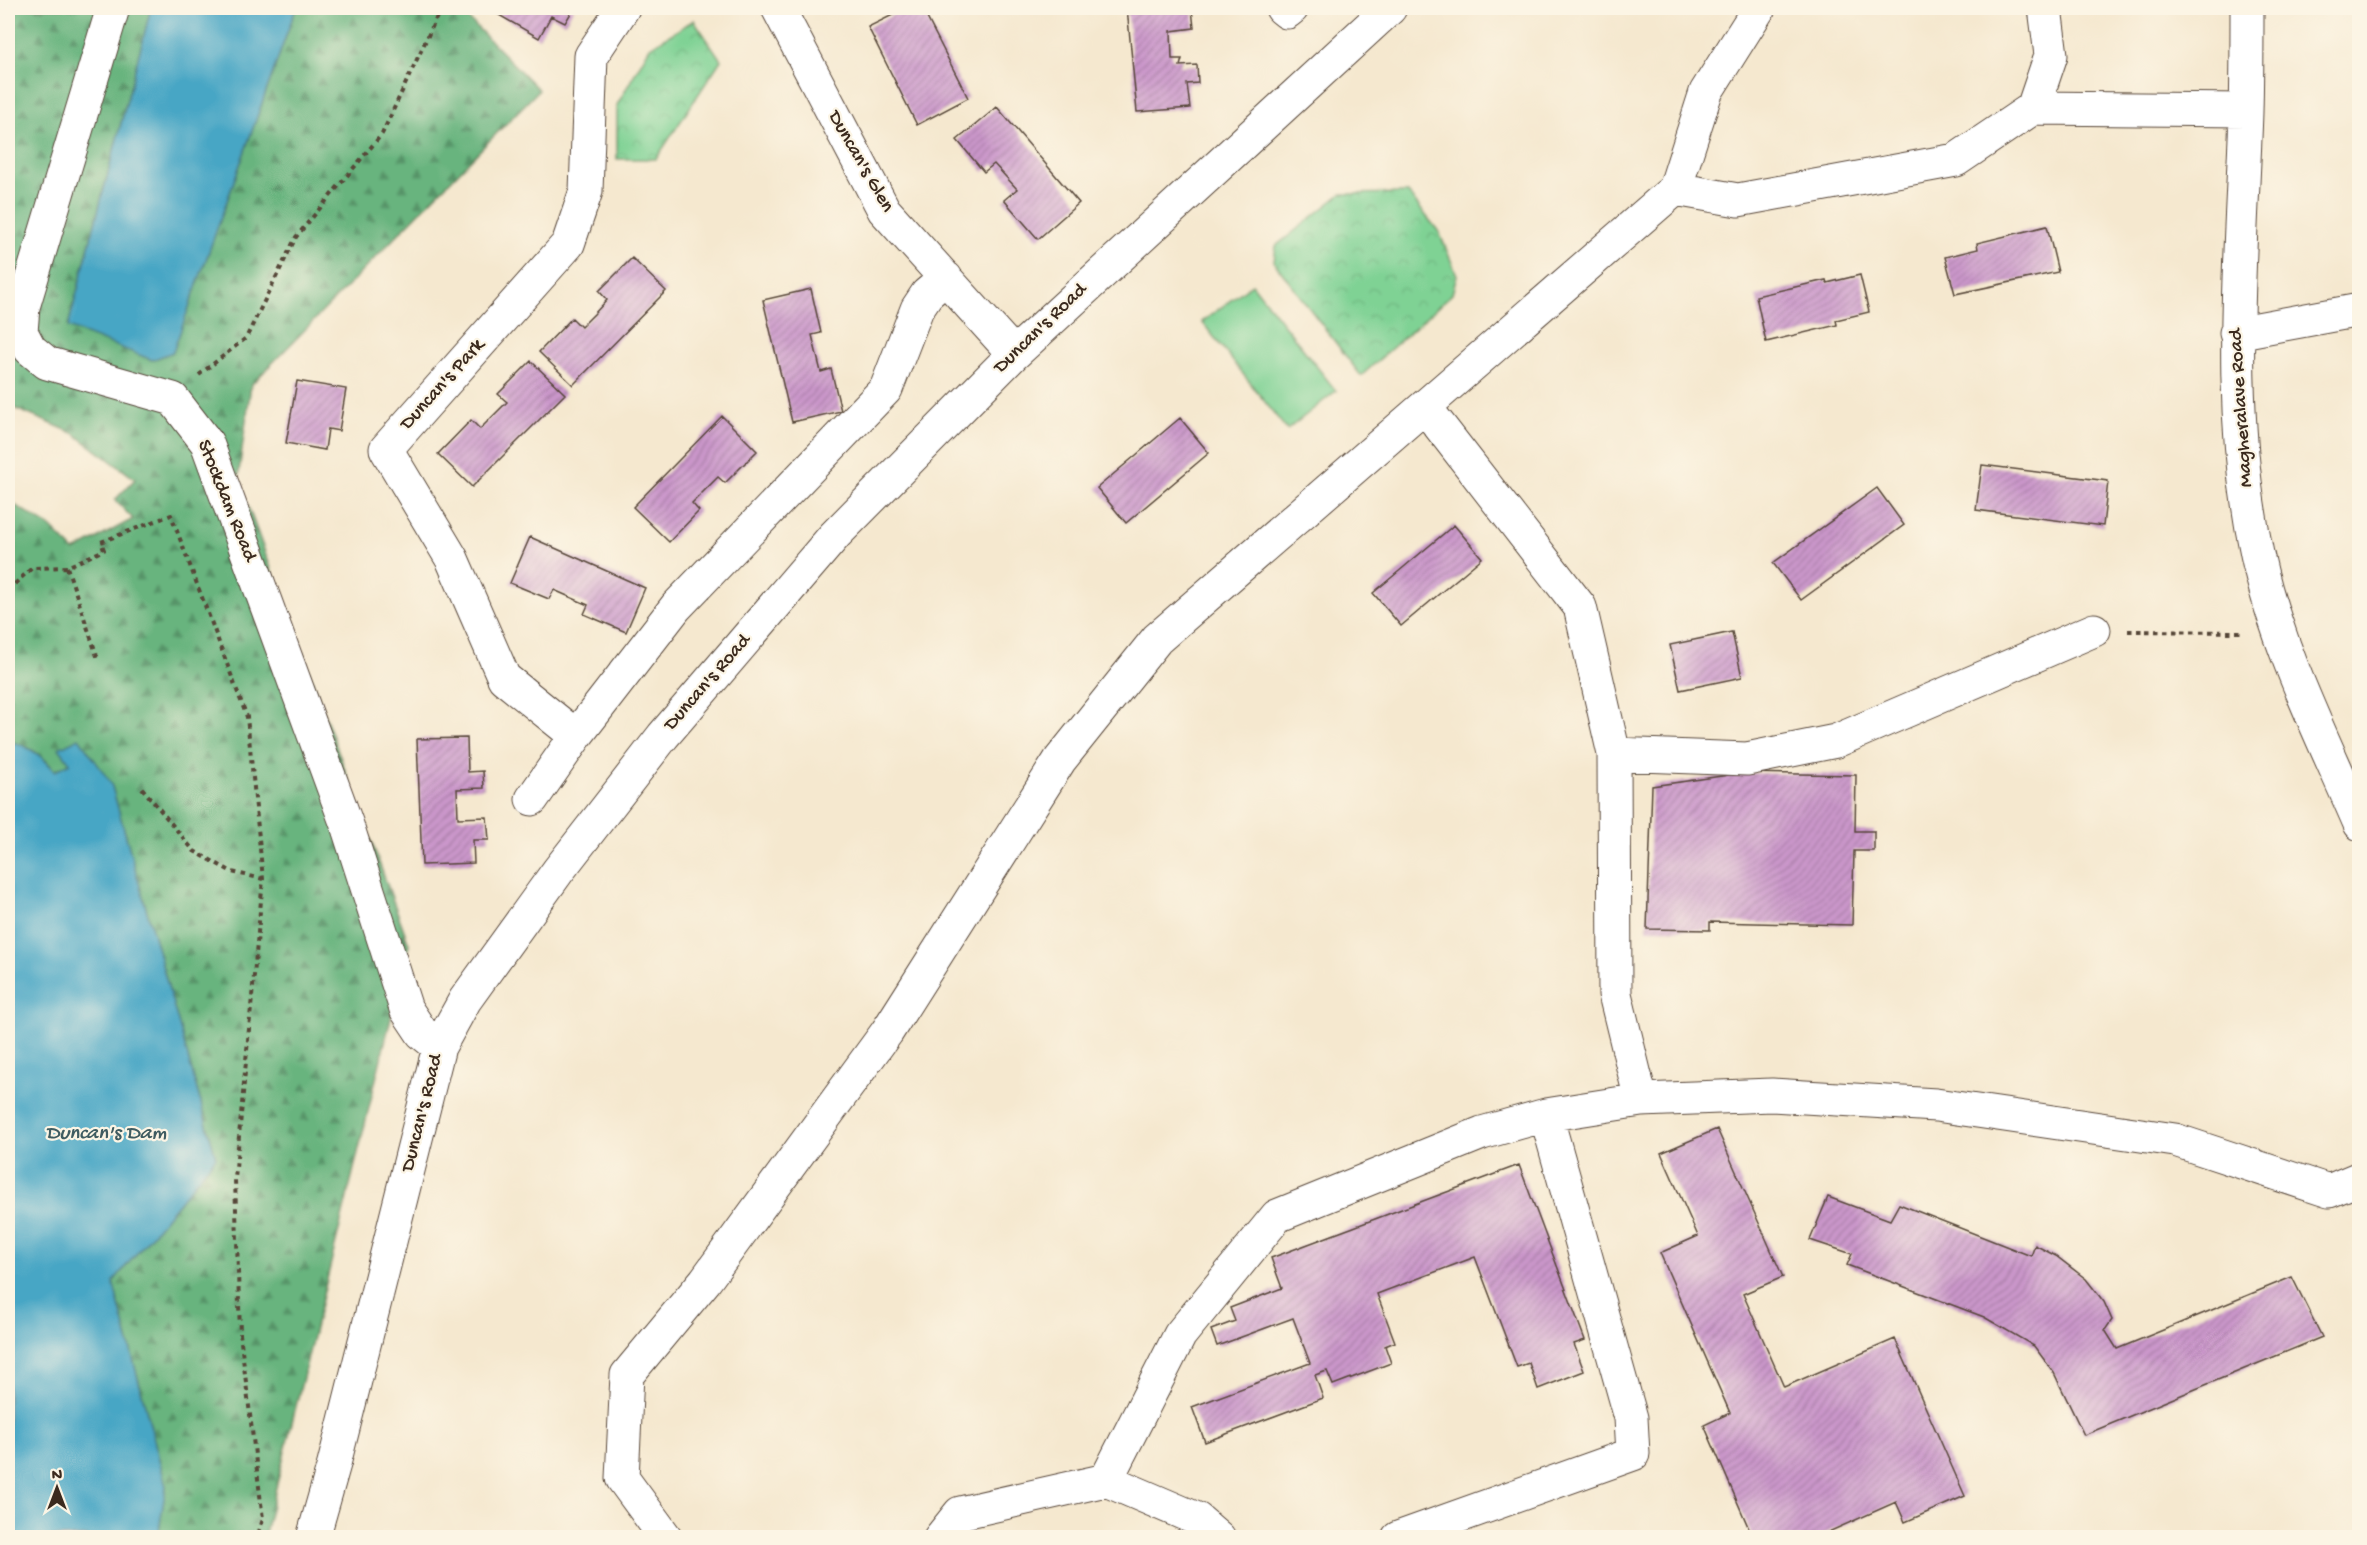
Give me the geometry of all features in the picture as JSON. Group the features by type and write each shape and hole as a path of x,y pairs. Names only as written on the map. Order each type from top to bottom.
{"street":[{"path":"113,8 23,307 21,332 30,349 47,363 171,399"},
{"name":"Duncan's Park","path":"576,736 504,678 452,559 386,449 568,244 586,191 591,56 623,8"},
{"name":"Duncan's Glen","path":"778,8 884,210 1014,354"},
{"path":"1282,8 1287,12 1292,8"},
{"name":"Duncan's Road","path":"313,1538 334,1464 439,1047 465,1000 558,871 663,736 835,535 1014,354 1390,8"},
{"path":"666,1538 622,1478 627,1375 705,1281 880,1042 1060,760 1157,639 1675,189 1706,92 1759,8"},
{"path":"2033,108 2051,55 2045,8"},
{"name":"Magheralave Road","path":"2247,8 2246,110 2236,333 2241,454 2257,554 2279,632 2360,824"},
{"path":"1675,189 1738,200 1956,160 2033,108 2246,110"},
{"path":"532,799 576,736 676,607 886,390 917,309 927,294 946,278"},
{"path":"2236,333 2360,310"},
{"name":"Stockdam Road","path":"171,399 207,443 347,825 406,1008 423,1033 439,1047"},
{"path":"1425,408 1580,607 1614,754 1615,994 1641,1100"},
{"path":"1614,754 1747,759 1836,741 2094,630"},
{"path":"1106,1480 1180,1335 1277,1216 1482,1133 1546,1115 1641,1100 1772,1095 1936,1105 2175,1140 2329,1191 2360,1178"},
{"path":"1398,1538 1633,1454 1631,1418 1546,1115"},
{"path":"940,1538 960,1513 1106,1480 1197,1519 1219,1538"}],"path":[{"path":"171,399 246,338 296,237 382,134 441,8"},
{"path":"8,590 32,568 67,567 104,550 100,542 171,515 247,717 263,879 235,1179 240,1334 263,1519 257,1538"},
{"path":"67,567 98,658"},
{"path":"2094,630 2279,632"},
{"path":"142,788 194,851 232,872 263,879"}],"green space":[{"path":"8,8 151,8 68,326 152,360 173,352 296,8 458,8 539,90 251,385 238,479 409,944 264,1537 158,1537 166,1486 113,1282 216,1157 111,783 70,763 55,771 34,751 8,741 8,501 48,525 74,551 133,519 115,500 135,479 73,433 14,408 8,415"},
{"path":"694,20 721,60 656,159 617,159 617,105 650,47"},
{"path":"1408,193 1439,232 1457,275 1452,294 1361,376 1274,262 1276,246 1341,194"},
{"path":"1252,284 1336,391 1287,430 1202,322"}],"water":[{"path":"151,8 296,8 173,352 152,360 68,327"},
{"name":"Duncan's Dam","path":"79,738 111,783 216,1157 113,1282 166,1486 158,1537 8,1537 8,741 34,752 55,771 70,763 59,748"}],"building":[{"path":"494,8 574,8 565,23 551,16 539,38 492,11"},
{"path":"907,8 922,8 968,98 917,125 868,27"},
{"path":"1127,8 1192,9 1194,28 1171,31 1172,59 1182,59 1180,66 1197,65 1198,83 1187,84 1190,108 1137,112"},
{"path":"997,107 1079,203 1038,239 1004,200 1017,189 994,164 984,172 957,140"},
{"path":"2047,226 2058,272 1955,294 1945,257 1978,249 1977,243"},
{"path":"632,258 666,291 573,385 539,352 572,318 581,327 594,314 607,300 599,291"},
{"path":"1860,275 1869,312 1836,320 1837,325 1766,342 1756,296 1826,280 1827,283"},
{"path":"811,289 821,333 812,335 821,372 831,369 841,411 792,422 763,300"},
{"path":"531,361 565,394 472,487 438,454 471,420 480,429 507,402 498,394"},
{"path":"297,381 346,389 339,431 328,429 325,450 286,443"},
{"path":"722,416 757,451 725,483 718,477 692,503 699,511 669,542 633,507"},
{"path":"1180,418 1209,453 1126,523 1097,488"},
{"path":"1982,465 2108,481 2103,526 1976,510"},
{"path":"1877,488 1904,525 1801,600 1773,563"},
{"path":"1454,525 1482,558 1401,626 1373,593"},
{"path":"530,537 645,588 626,632 584,614 588,605 554,590 549,599 510,583"},
{"path":"1732,632 1742,677 1680,690 1670,645"},
{"path":"467,738 468,772 483,771 484,788 457,789 458,818 487,817 489,840 473,840 474,863 422,865 417,739"},
{"path":"1743,773 1856,775 1855,831 1874,831 1874,851 1854,851 1852,925 1710,922 1710,930 1647,929 1652,786"},
{"path":"1717,1129 1783,1277 1743,1294 1784,1387 1895,1339 1965,1496 1905,1522 1896,1502 1815,1538 1753,1538 1704,1425 1730,1413 1660,1253 1698,1236 1661,1153"},
{"path":"1519,1165 1585,1340 1574,1344 1584,1371 1538,1389 1529,1363 1517,1367 1475,1257 1377,1294 1395,1342 1385,1346 1391,1363 1333,1385 1327,1371 1315,1375 1323,1398 1205,1442 1192,1407 1310,1363 1293,1318 1217,1346 1211,1330 1235,1321 1230,1308 1282,1288 1271,1258"},
{"path":"1828,1197 1890,1220 1899,1204 2031,1256 2035,1245 2056,1256 2086,1279 2104,1302 2112,1320 2105,1330 2117,1349 2292,1277 2322,1337 2084,1435 2054,1373 2034,1346 1984,1317 1847,1265 1852,1254 1810,1240"}]}
